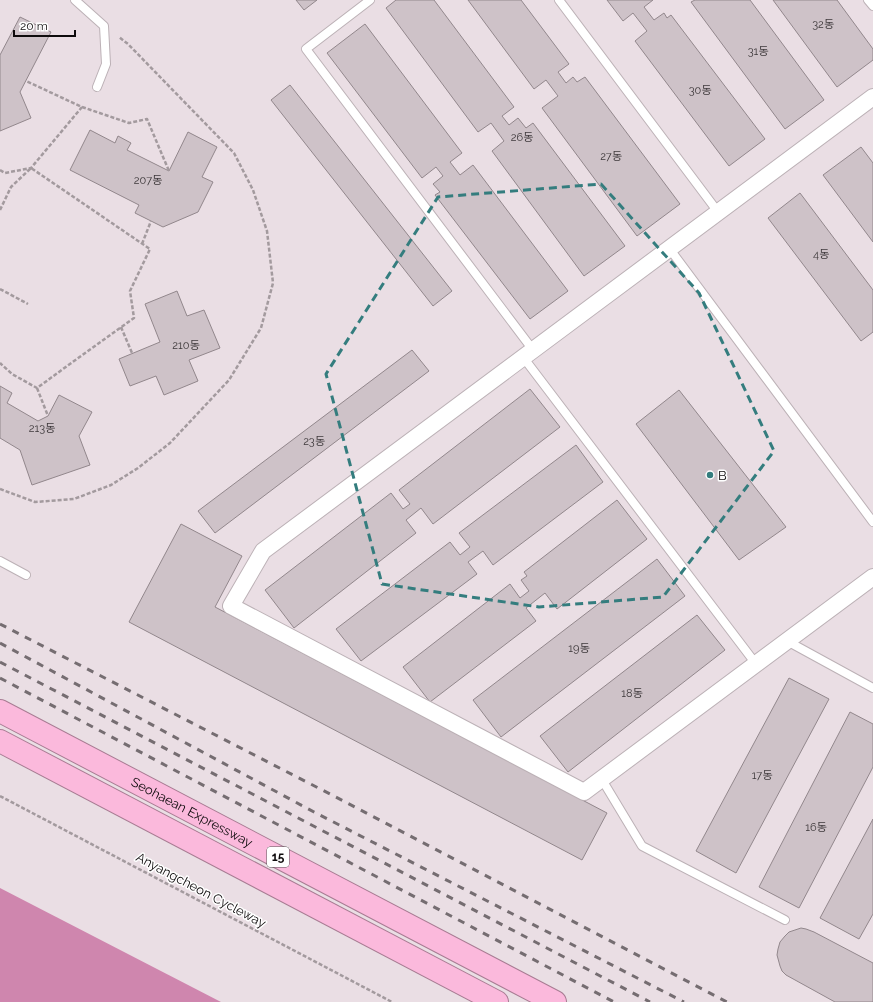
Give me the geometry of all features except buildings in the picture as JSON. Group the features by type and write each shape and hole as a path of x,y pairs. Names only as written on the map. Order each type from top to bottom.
{"highway":[{"name":"Seohaean Expressway","path":"0,711 555,1002"},
{"name":"Seohaean Expressway","path":"0,741 497,1002"}],"street":[{"path":"873,96 263,551 231,606 584,792 873,577"}],"lane":[{"path":"75,0 104,26 106,64 97,87"},
{"path":"370,0 306,49 756,664"},
{"path":"559,0 718,212"},
{"path":"868,0 873,6"},
{"path":"669,248 873,522"},
{"path":"0,561 26,574"},
{"path":"787,641 873,688"},
{"path":"601,778 642,846 786,920"}],"path":[{"path":"0,489 35,502 74,499 111,485 138,468 170,443 229,380 262,328 273,283 268,231 253,190 234,153 128,44 104,26"},
{"path":"26,81 82,107 129,123 147,119 169,171"},
{"path":"0,210 11,187 31,168 82,107"},
{"path":"0,170 6,173 31,168 150,249 130,291 134,318 37,388"},
{"path":"142,244 151,221"},
{"path":"0,288 28,304"},
{"path":"122,327 132,353"},
{"path":"0,363 12,374 37,388 48,416"},
{"name":"Anyangcheon Cycleway","path":"0,796 392,1002"}],"highlighted area":[{"path":"601,184 699,293 774,451 663,597 539,607 382,584 326,374 438,197"}],"shaded area":[{"path":"0,888 221,1002 0,1002"}],"railway":[{"path":"0,624 330,794 727,1002"},
{"path":"0,643 314,812 684,1002"},
{"path":"0,662 650,1002"},
{"path":"0,678 614,1002"}],"place":[{"name":"B","path":"710,475"}]}
